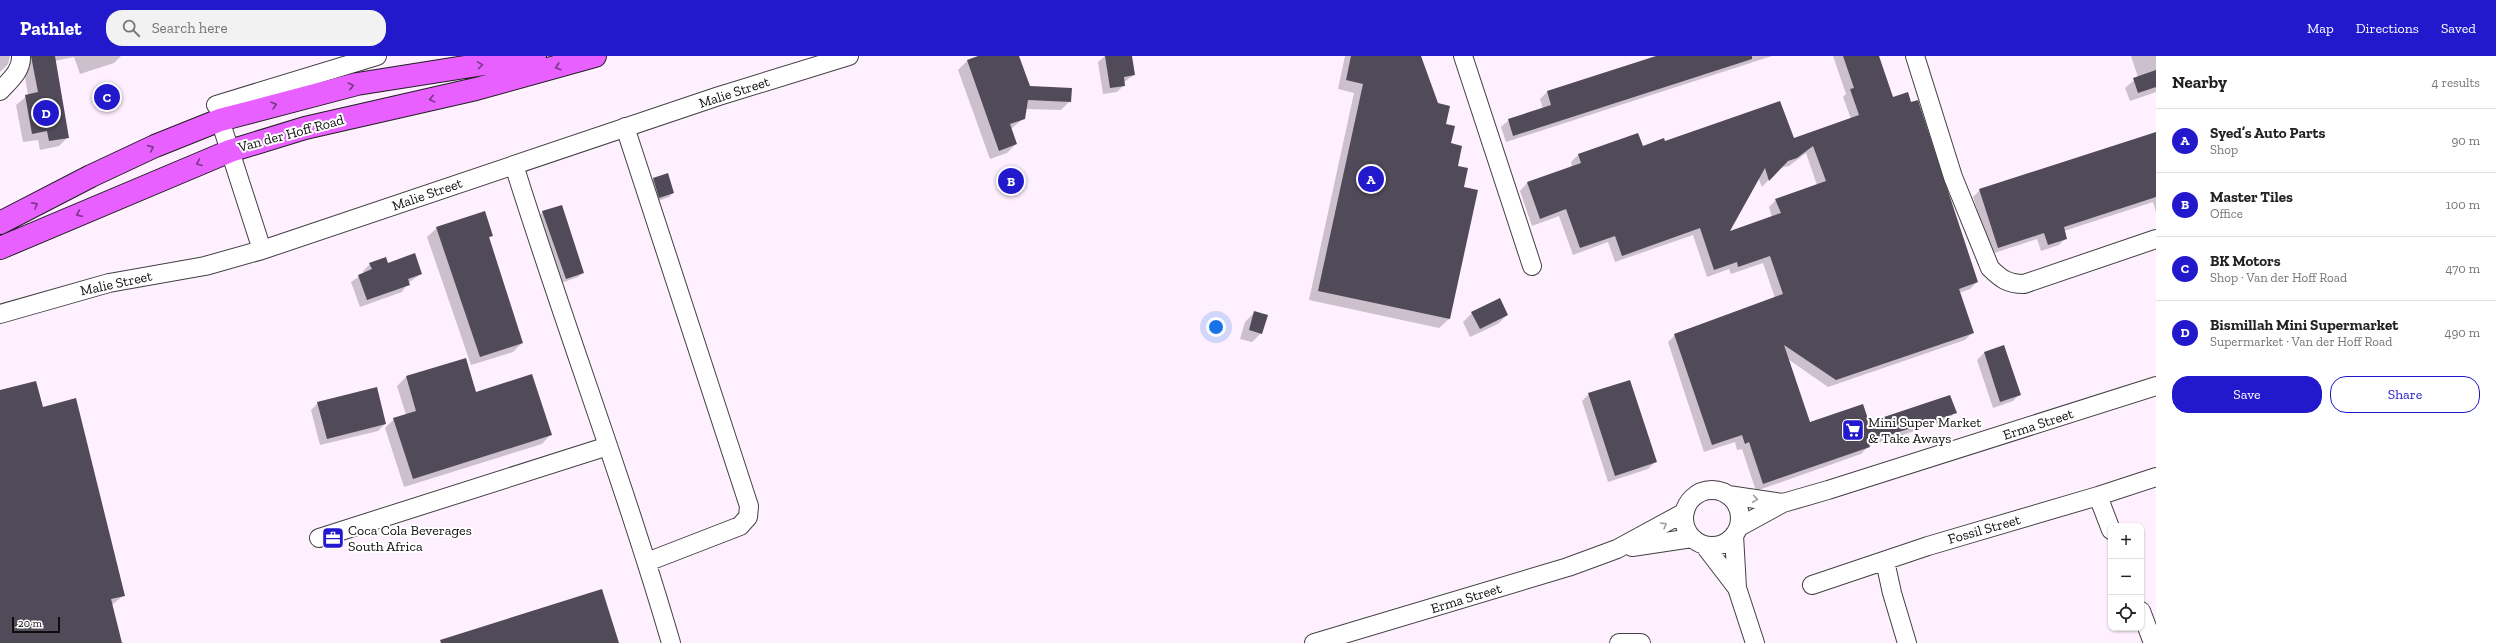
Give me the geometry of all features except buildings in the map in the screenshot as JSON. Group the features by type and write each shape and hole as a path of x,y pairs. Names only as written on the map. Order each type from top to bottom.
{"main road":[{"path":"0,223 218,113 357,84 535,56"},
{"name":"Van der Hoff Road","path":"0,248 230,150 306,128 476,89 595,56"}],"street":[{"path":"0,91 16,73 22,62 21,56"},
{"path":"262,250 218,113 377,56"},
{"name":"Malie Street","path":"0,314 109,283 205,266 262,250 625,127 849,56"},
{"path":"1462,56 1532,266"},
{"path":"1915,56 1953,177 1990,268 1999,278 2007,282 2024,284 2156,239"},
{"path":"625,127 749,506 748,517 740,526 647,562"},
{"path":"514,165 647,562 670,643"},
{"name":"Erma Street","path":"1737,531 1783,503 2156,386"},
{"path":"319,538 608,446"},
{"name":"Fossil Street","path":"1812,585 1947,540 2098,496 2156,477"},
{"path":"1737,588 1686,526 1685,512 1688,504 1702,492 1720,491 1728,495 1739,509 1737,531 1737,588 1755,643"},
{"name":"Erma Street","path":"1728,495 1783,503"},
{"path":"2098,496 2108,523"},
{"name":"Erma Street","path":"1314,643 1568,567 1617,549 1685,512"},
{"path":"1698,541 1719,545 1737,531"},
{"name":"Erma Street","path":"1617,549 1698,541"},
{"path":"1885,561 1893,599 1907,643"},
{"path":"2144,619 2153,643"},
{"path":"1619,643 1641,643"}],"place":[{"name":"BK Motors","path":"107,97"},
{"name":"Bismillah Mini Supermarket","path":"46,113"},
{"name":"Syed’s Auto Parts","path":"1371,179"},
{"name":"Master Tiles","path":"1011,181"},
{"name":"Mini Super Market & Take Aways","path":"1853,430"},
{"name":"Coca Cola Beverages South Africa","path":"333,538"}]}
